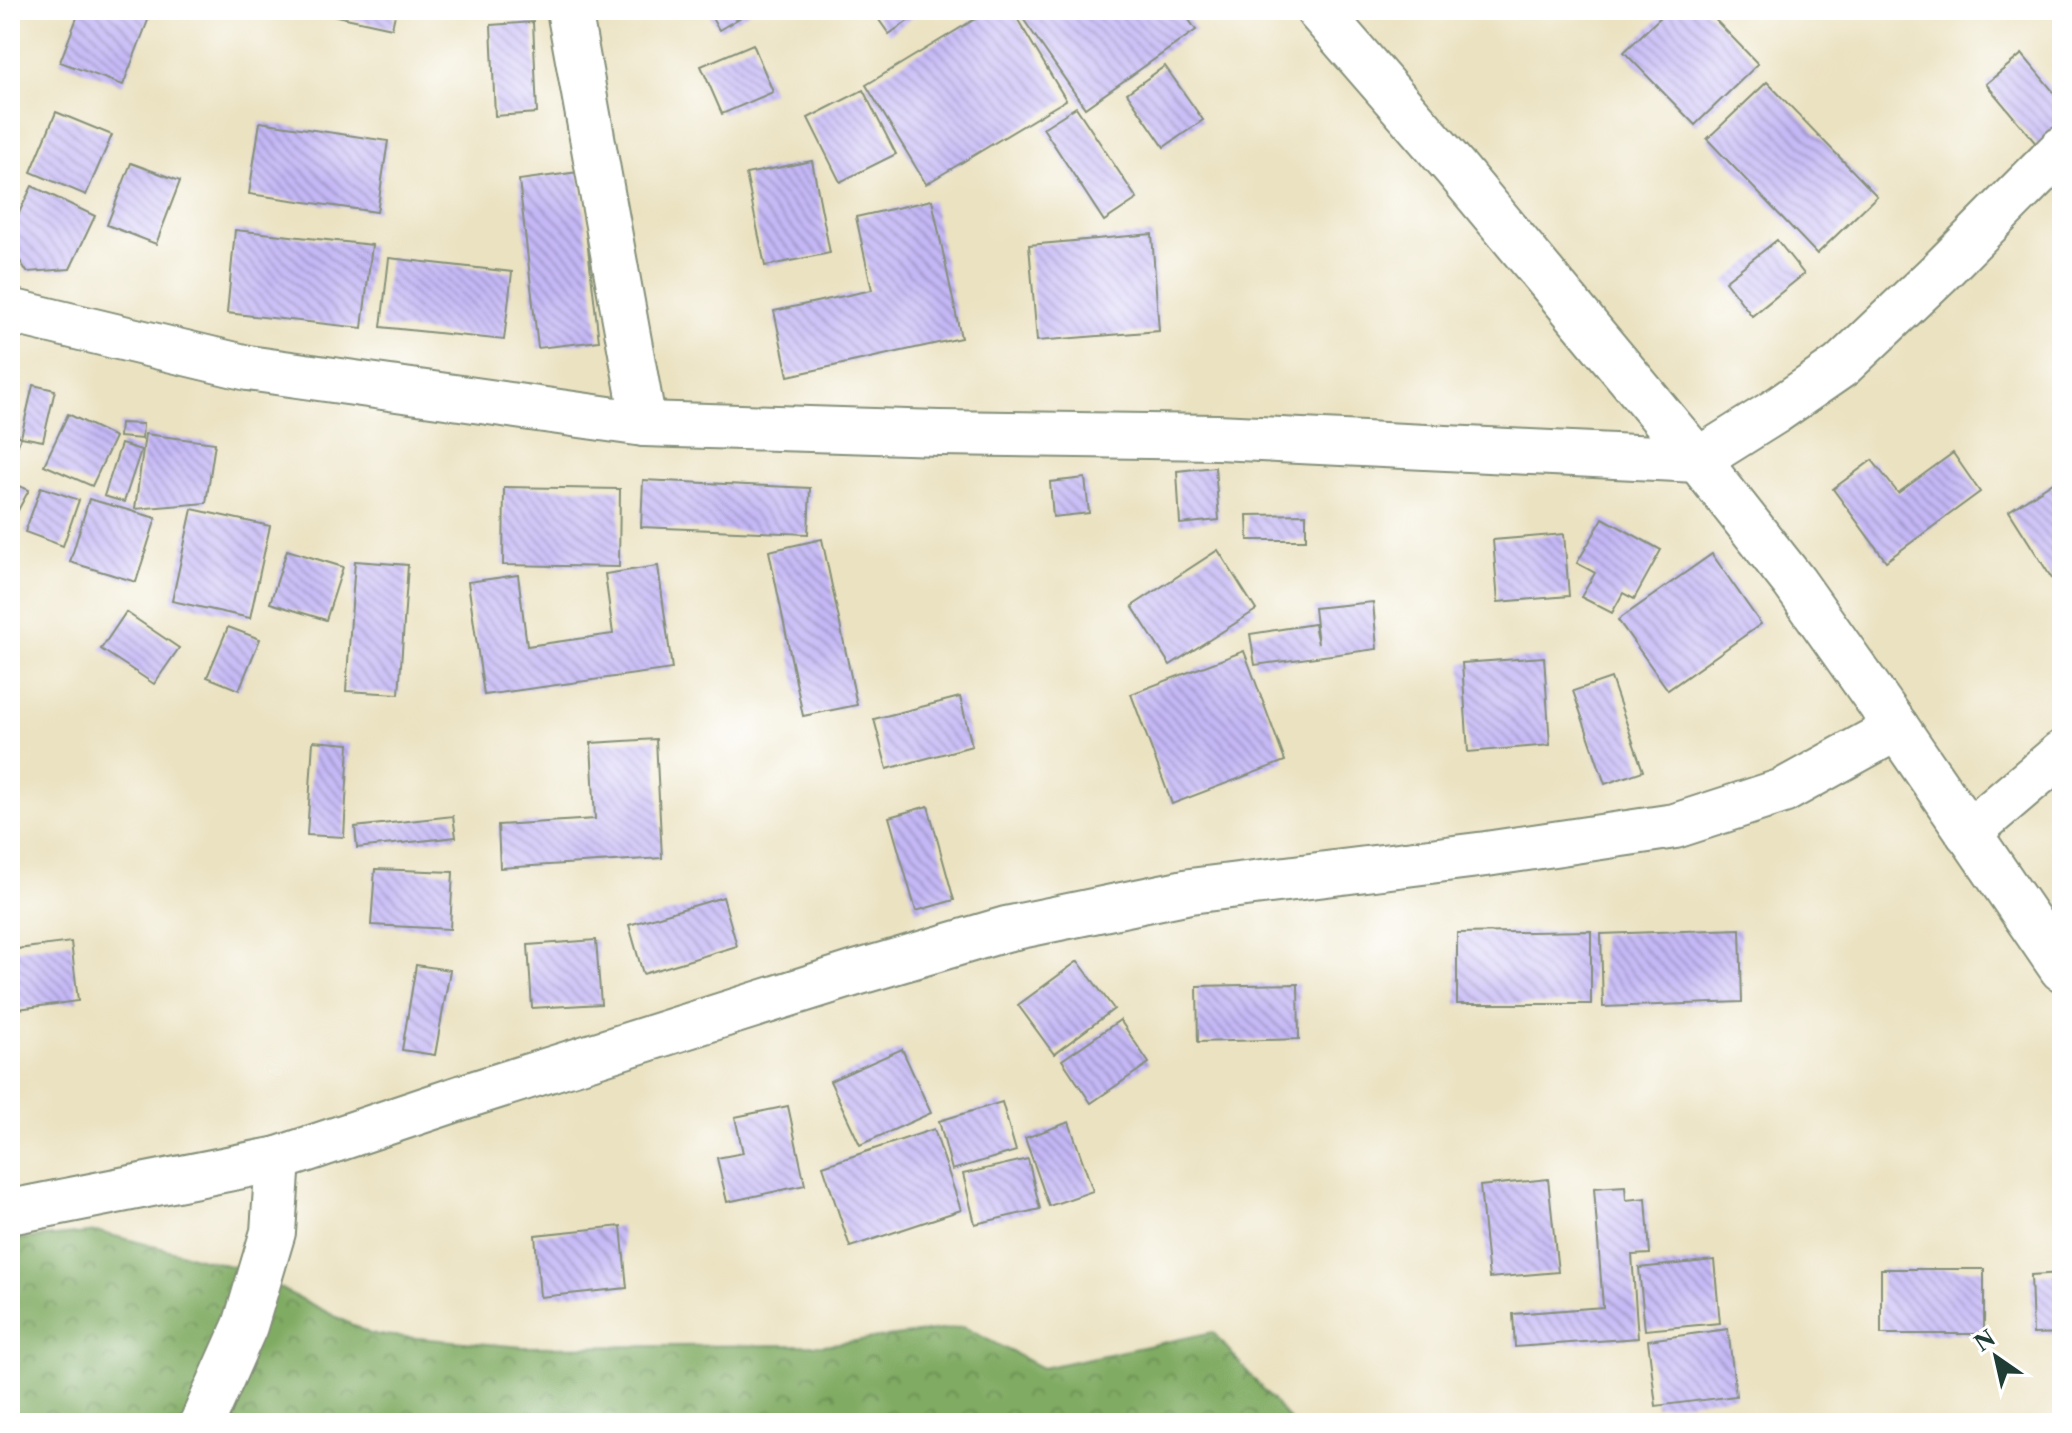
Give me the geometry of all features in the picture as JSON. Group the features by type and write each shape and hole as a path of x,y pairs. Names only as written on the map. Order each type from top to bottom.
{"street":[{"path":"569,10 644,424"},
{"path":"1318,10 1456,169 1698,460 1794,582 2062,969"},
{"path":"10,311 248,368 644,424 1217,437 1698,460 1841,366 2062,149"},
{"path":"10,1212 278,1159 466,1096 1006,929 1190,891 1486,854 1675,826 1783,791 1897,728"},
{"path":"1968,833 2062,753"},
{"path":"202,1423 245,1326 273,1232 278,1159"}],"green space":[{"path":"99,1232 242,1269 370,1334 523,1347 824,1345 964,1327 1042,1368 1213,1332 1292,1423 10,1423 10,1240"}],"building":[{"path":"80,10 152,10 123,85 60,62"},
{"path":"309,10 396,10 392,28"},
{"path":"707,10 753,10 719,30"},
{"path":"872,10 924,10 889,34"},
{"path":"990,10 1012,10 1066,100 926,184 866,85"},
{"path":"1017,10 1182,10 1196,30 1085,108"},
{"path":"1668,10 1706,10 1758,64 1695,125 1624,52"},
{"path":"533,22 537,113 495,116 491,25"},
{"path":"753,44 773,92 722,114 701,66"},
{"path":"2022,54 2062,102 2062,126 2038,146 1986,84"},
{"path":"1165,66 1203,120 1164,147 1127,93"},
{"path":"1767,82 1877,196 1817,254 1707,139"},
{"path":"863,90 896,154 840,182 808,118"},
{"path":"1076,107 1137,199 1104,221 1043,128"},
{"path":"56,112 112,135 86,195 31,172"},
{"path":"260,122 388,141 377,212 249,194"},
{"path":"812,161 830,253 765,266 746,174"},
{"path":"131,163 180,181 156,244 107,225"},
{"path":"579,172 599,341 538,348 519,180"},
{"path":"32,186 95,216 70,269 27,272 10,245 10,231"},
{"path":"932,200 961,338 788,376 774,311 872,290 856,217"},
{"path":"235,230 372,245 362,328 227,313"},
{"path":"1152,234 1159,331 1037,341 1029,245"},
{"path":"1777,240 1804,274 1752,316 1725,281"},
{"path":"389,258 512,272 504,340 381,327"},
{"path":"33,385 55,390 43,441 21,437"},
{"path":"68,414 115,437 92,486 44,465"},
{"path":"120,423 143,424 142,439 119,437"},
{"path":"10,432 21,437 10,464"},
{"path":"145,434 215,443 206,503 135,509"},
{"path":"121,444 141,450 124,502 104,496"},
{"path":"1953,453 1980,492 1886,561 1833,489 1872,460 1898,493"},
{"path":"1215,467 1219,520 1180,524 1177,471"},
{"path":"2062,476 2062,577 2054,582 2009,511"},
{"path":"1085,478 1089,513 1053,517 1050,482"},
{"path":"643,480 810,488 808,534 641,527"},
{"path":"10,482 29,490 10,525"},
{"path":"41,487 79,500 63,546 25,532"},
{"path":"504,487 620,489 619,567 503,565"},
{"path":"89,499 156,518 136,582 70,562"},
{"path":"192,509 270,526 250,618 172,601"},
{"path":"1306,514 1306,540 1248,540 1247,515"},
{"path":"1603,518 1661,550 1634,599 1623,593 1612,613 1581,597 1595,573 1577,563"},
{"path":"1564,534 1569,596 1498,602 1493,540"},
{"path":"822,539 857,705 803,716 769,551"},
{"path":"287,550 343,567 326,620 270,603"},
{"path":"1218,550 1256,610 1170,665 1132,606"},
{"path":"1712,554 1761,624 1668,690 1618,620"},
{"path":"355,561 408,565 399,694 346,691"},
{"path":"658,566 672,669 484,695 468,582 518,575 527,646 613,634 605,574"},
{"path":"1373,602 1377,649 1255,665 1250,634 1314,624 1318,644 1314,608"},
{"path":"126,612 179,648 154,684 101,649"},
{"path":"228,627 260,639 239,690 207,677"},
{"path":"1244,651 1285,761 1172,804 1131,694"},
{"path":"1544,657 1550,745 1468,752 1462,663"},
{"path":"1611,678 1643,771 1605,784 1573,691"},
{"path":"960,697 972,746 887,769 874,719"},
{"path":"656,739 662,858 500,868 498,825 595,819 591,743"},
{"path":"313,741 349,744 344,837 307,835"},
{"path":"928,806 954,900 916,911 889,817"},
{"path":"453,816 456,837 357,848 355,827"},
{"path":"375,869 453,872 450,929 371,925"},
{"path":"723,897 737,946 643,974 629,925"},
{"path":"1740,929 1742,1002 1603,1007 1601,934"},
{"path":"1591,931 1591,1004 1457,1004 1457,933"},
{"path":"596,940 601,1004 532,1008 528,945"},
{"path":"71,942 78,1001 10,1010 10,950"},
{"path":"1078,961 1114,1009 1054,1054 1018,1005"},
{"path":"416,965 450,970 435,1055 402,1050"},
{"path":"1298,984 1299,1039 1198,1042 1197,986"},
{"path":"1120,1020 1149,1063 1091,1103 1062,1060"},
{"path":"902,1049 931,1113 860,1145 830,1081"},
{"path":"1002,1102 1016,1151 952,1170 939,1121"},
{"path":"788,1106 805,1185 727,1202 717,1158 743,1153 735,1117"},
{"path":"1069,1122 1093,1191 1049,1206 1025,1138"},
{"path":"934,1129 961,1210 850,1247 823,1166"},
{"path":"1028,1159 1040,1209 975,1224 963,1174"},
{"path":"1548,1179 1558,1272 1489,1278 1480,1186"},
{"path":"1625,1186 1626,1200 1646,1198 1650,1254 1632,1255 1638,1338 1515,1347 1513,1314 1603,1307 1594,1188"},
{"path":"621,1226 627,1288 540,1297 535,1235"},
{"path":"1714,1260 1720,1323 1645,1330 1639,1268"},
{"path":"1881,1269 1984,1269 1984,1334 1881,1334"},
{"path":"2062,1273 2062,1333 2033,1334 2031,1275"},
{"path":"1728,1329 1736,1396 1656,1406 1648,1340"}]}
